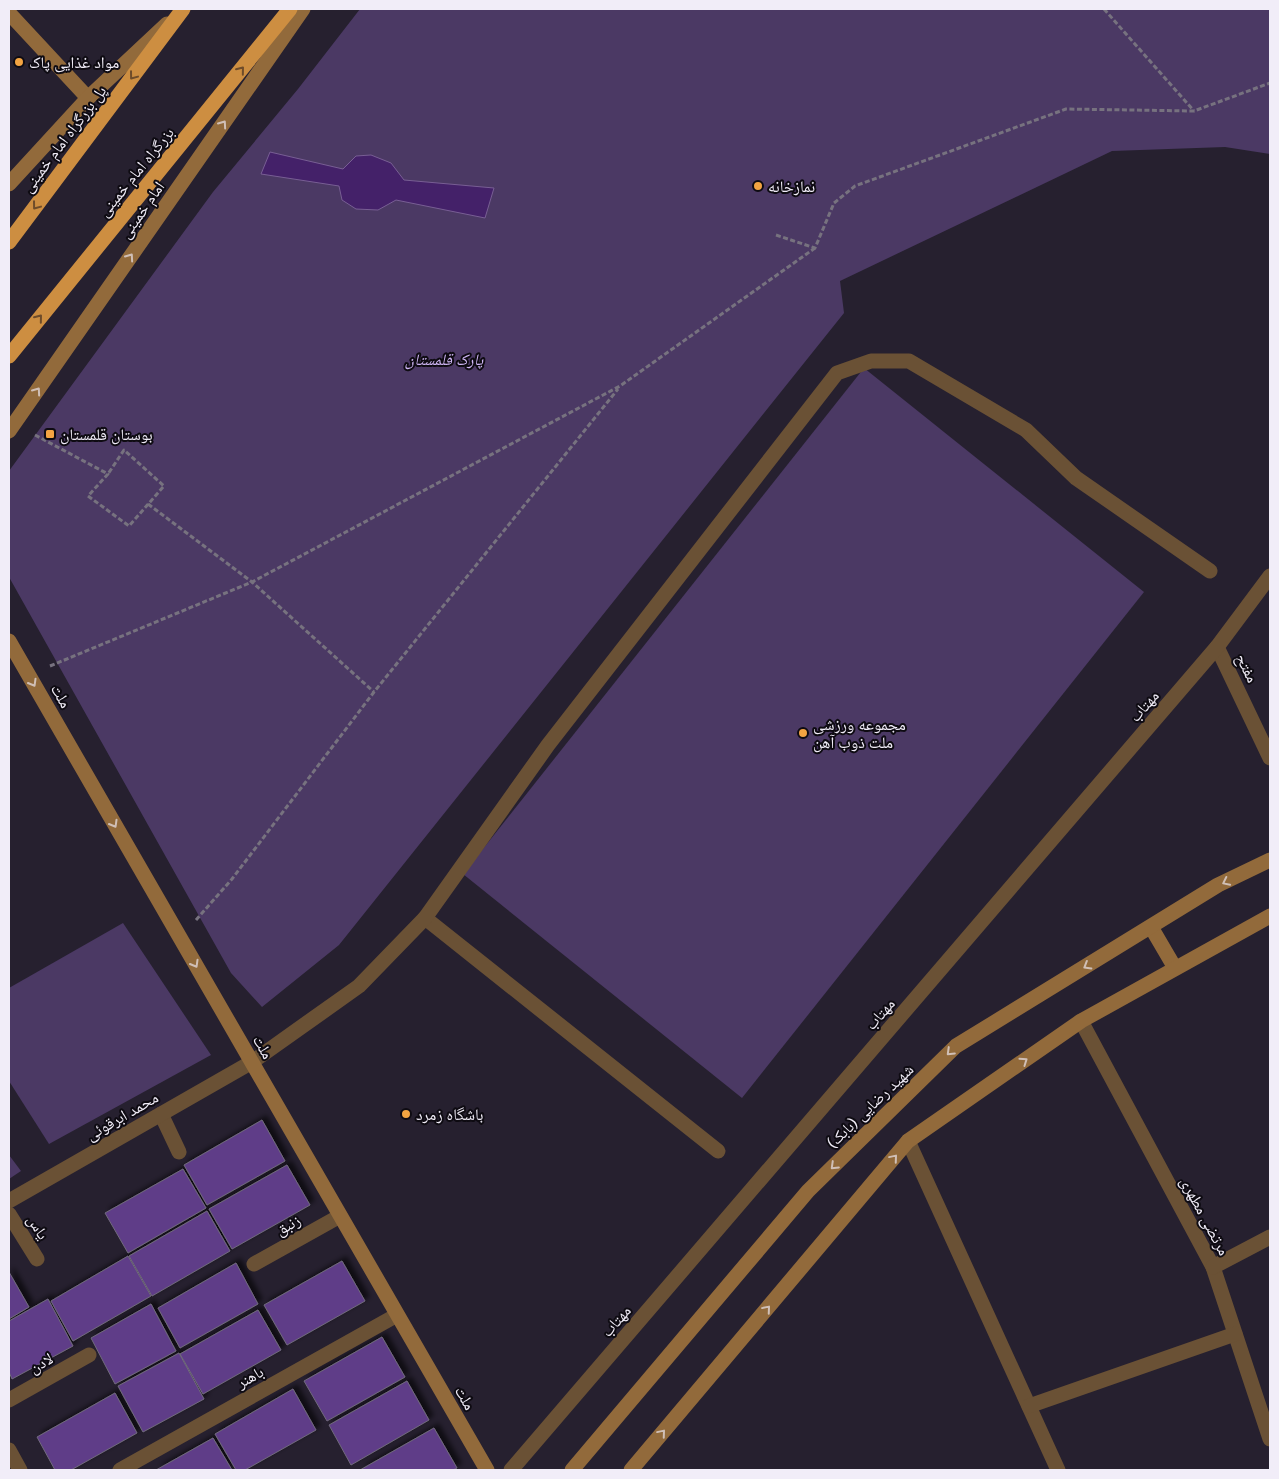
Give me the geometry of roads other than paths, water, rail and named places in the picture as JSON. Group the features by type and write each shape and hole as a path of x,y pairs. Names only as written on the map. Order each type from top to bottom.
{"highway":[{"name":"پل بزرگراه امام خمینی","path":"9,242 182,9"},
{"name":"بزرگراه امام خمینی","path":"9,356 290,9"}],"main road":[{"path":"9,184 88,98 182,9"},
{"name":"امام خمینی","path":"12,427 303,9"},
{"path":"9,13 88,98"},
{"name":"ملت","path":"9,640 487,1470"},
{"name":"شهید رضایی (بابک)","path":"572,1470 808,1191 956,1046 1218,885 1270,860"},
{"path":"630,1470 908,1141 1081,1021 1270,916"},
{"path":"1151,927 1175,968"}],"street":[{"name":"محمد ابرقوئی","path":"9,1201 252,1062 359,986 425,918 548,745 837,373 871,361 908,361 1026,430 1076,478 1210,571"},
{"name":"مهتاب","path":"511,1470 1217,647 1270,576"},
{"name":"مفتح","path":"1217,647 1270,758"},
{"path":"425,918 718,1152"},
{"name":"مرتضی مطهری","path":"1081,1021 1212,1267 1270,1439"},
{"path":"161,1114 179,1152"},
{"path":"908,1141 1058,1470"},
{"name":"یاس","path":"9,1214 37,1259"},
{"name":"زنبق","path":"254,1264 340,1216"},
{"path":"1212,1267 1270,1237"},
{"name":"باهنر","path":"120,1470 397,1315"},
{"path":"1029,1406 1235,1334"},
{"name":"لادن","path":"9,1400 89,1355"},
{"path":"9,1450 20,1470"}],"place":[{"name":"مواد غذایی پاک","path":"19,62"},
{"name":"نمازخانه","path":"758,186"},
{"name":"بوستان قلمستان","path":"50,434"},
{"name":"مجموعه ورزشی ملت ذوب آهن","path":"803,733"},
{"name":"باشگاه زمرد","path":"406,1114"}],"park label":[{"name":"پارک قلمستان","path":"444,359"}]}
